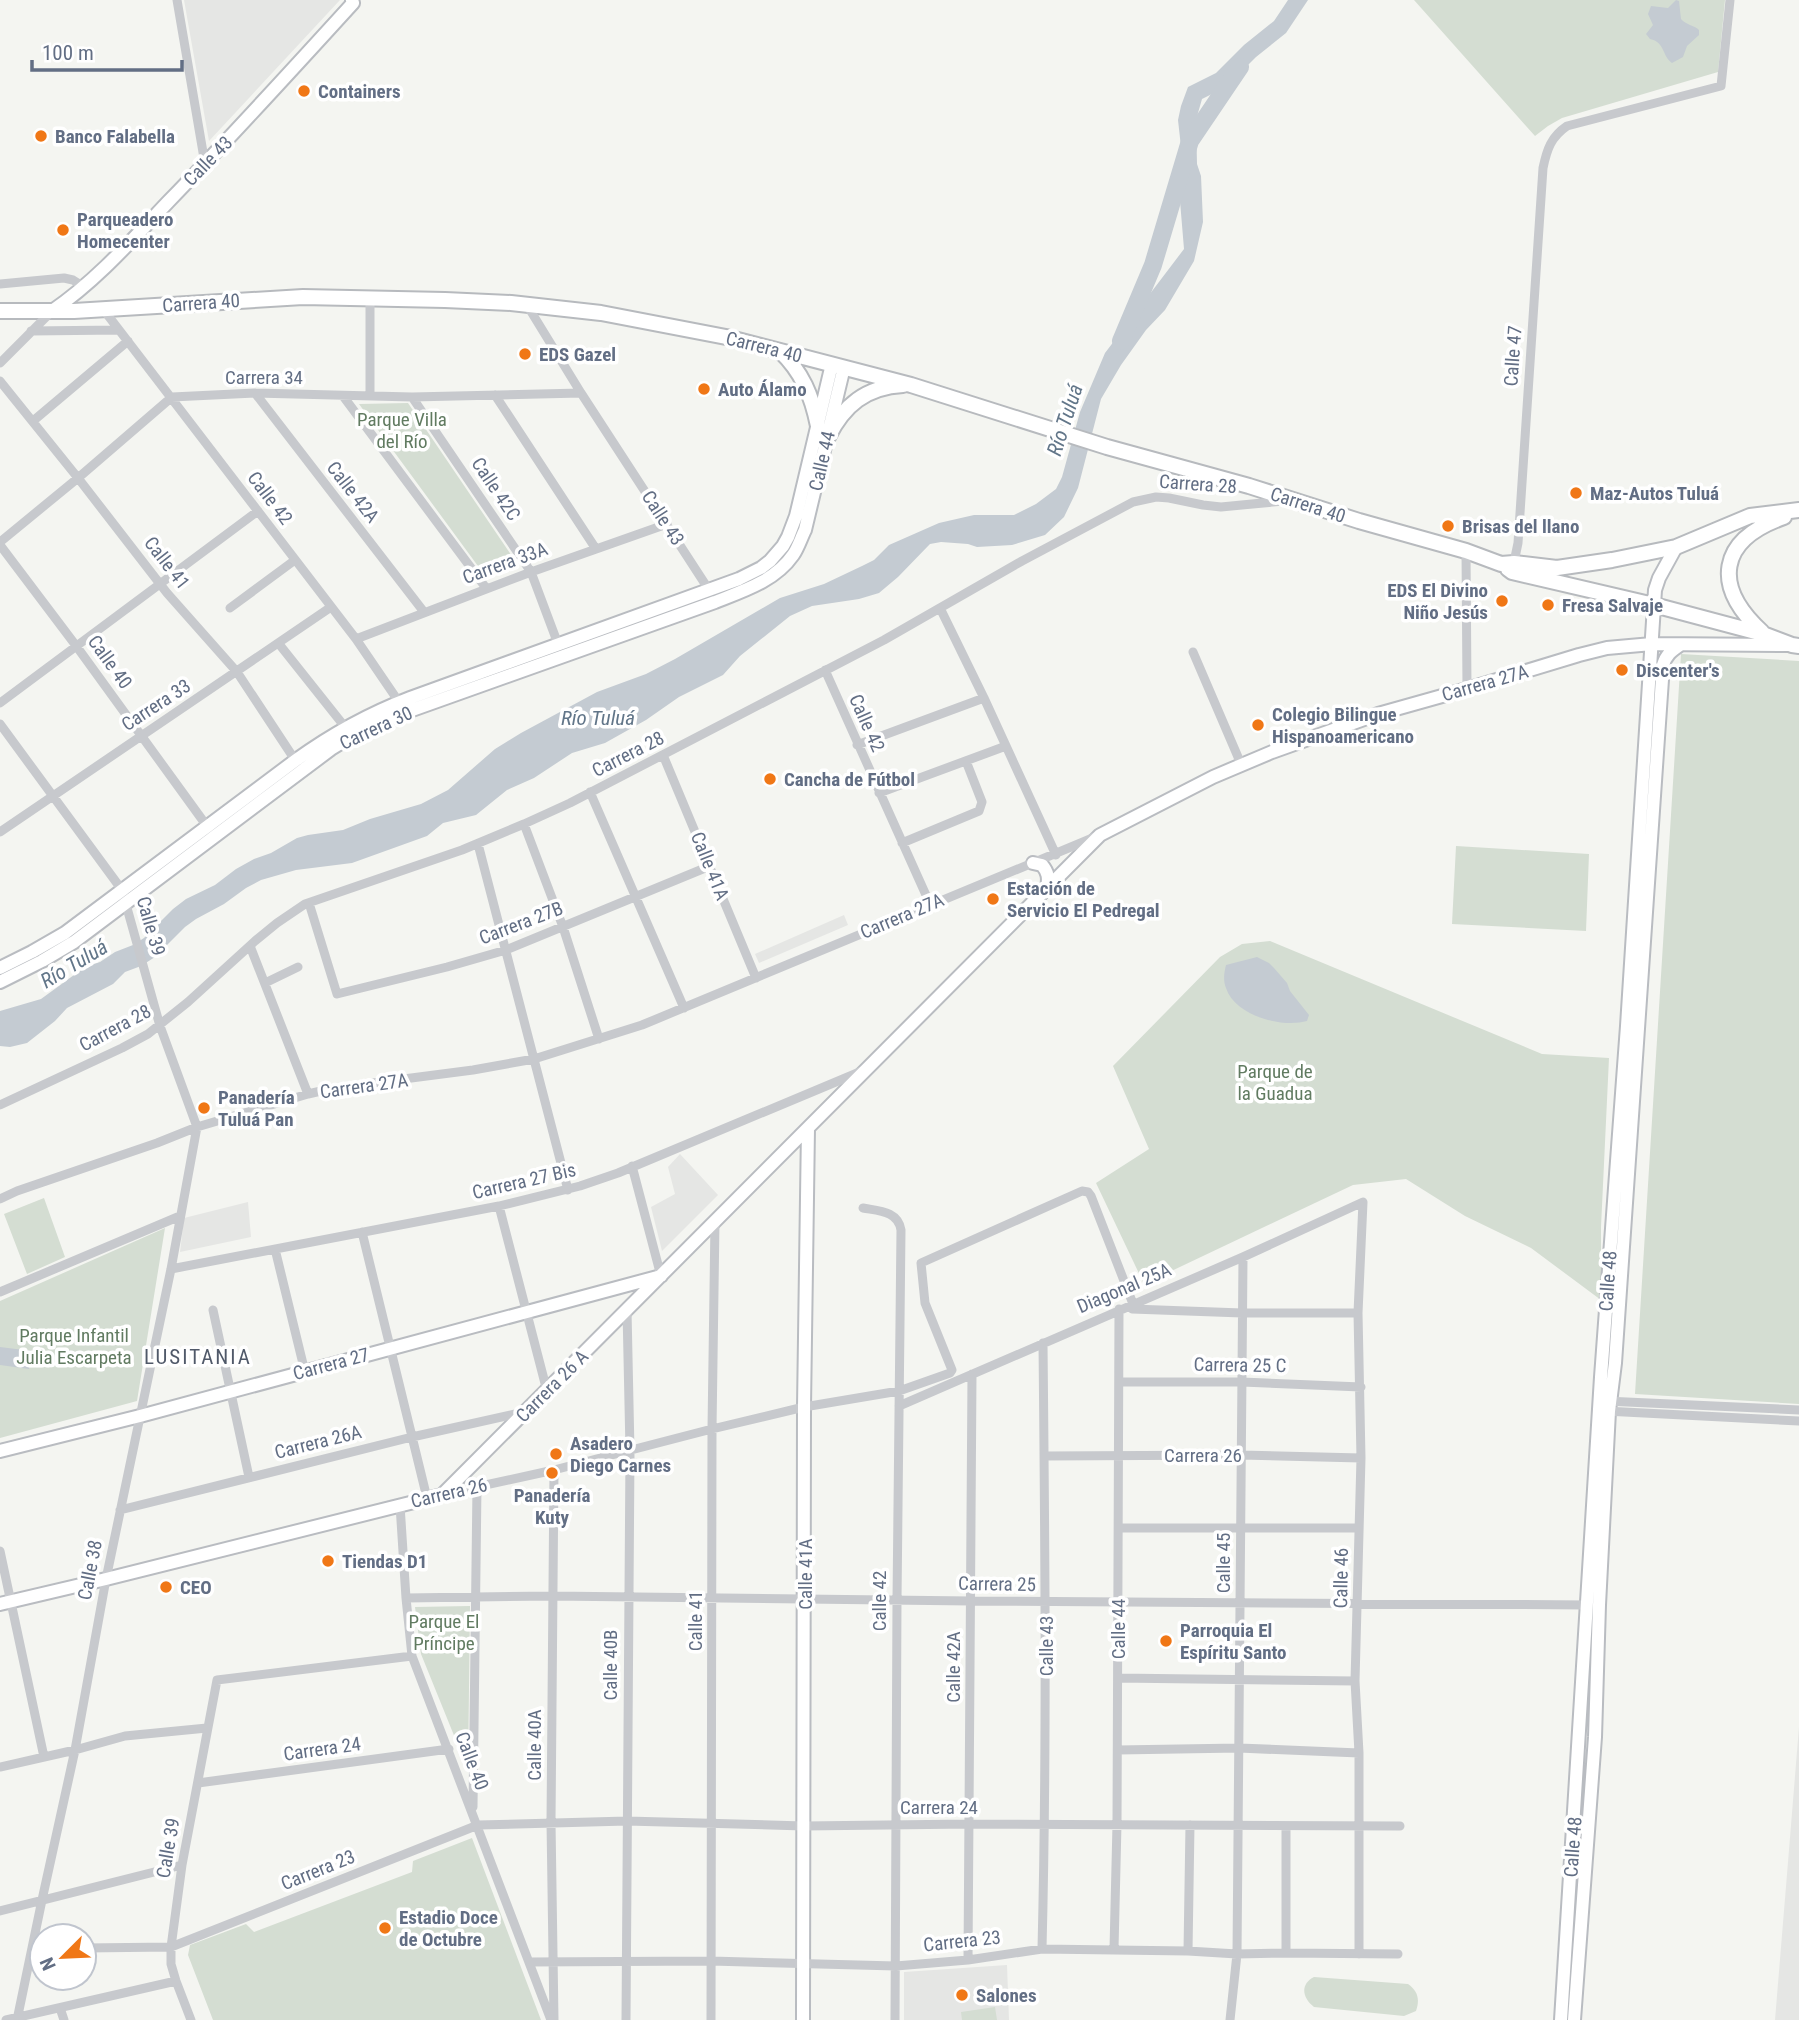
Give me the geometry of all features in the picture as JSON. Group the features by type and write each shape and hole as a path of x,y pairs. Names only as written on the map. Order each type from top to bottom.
{"main road":[{"name":"Calle 43","path":"52,311 105,268 205,164 353,1"},
{"name":"Carrera 40","path":"0,312 303,297 370,298 527,305 654,322 779,350 911,385 1107,447 1466,551 1509,566 1795,645"},
{"path":"779,350 795,367 807,387 823,431 854,401 882,388 911,385"},
{"name":"Calle 44","path":"789,550 796,516 823,431 838,365"},
{"name":"Carrera 40","path":"1509,566 1577,566 1676,547 1750,516 1799,511"},
{"path":"1763,634 1744,615 1735,600 1729,571 1732,557 1751,532 1799,511"},
{"name":"Calle 48","path":"1574,2020 1595,1737 1605,1406 1634,894 1655,590 1676,547"},
{"name":"Carrera 30","path":"566,646 734,595 754,586 789,550"},
{"name":"Carrera 30","path":"0,982 57,952 124,896 299,765 345,727 372,713 402,707 771,568"},
{"name":"Carrera 27A","path":"1100,835 1213,777 1378,714 1598,650 1652,645 1795,645"},
{"name":"Calle 48","path":"1561,2020 1588,1605 1663,665 1670,652 1681,645"},
{"name":"Carrera 30","path":"299,765 402,707"},
{"name":"Carrera 26 A","path":"442,1494 1100,835"},
{"path":"1033,863 1042,865 1046,871 1049,880 1047,888"},
{"name":"Carrera 30","path":"0,968 65,933 124,896"},
{"name":"Calle 41A","path":"803,2020 804,1407 808,1128"},
{"name":"Carrera 27","path":"0,1451 661,1276"},
{"name":"Carrera 26","path":"6,1602 442,1494"}],"street":[{"path":"177,0 205,164"},
{"name":"Calle 47","path":"1509,566 1519,530 1543,168 1550,143 1567,125 1721,86 1730,0"},
{"path":"0,284 64,278 84,286"},
{"path":"370,298 370,396"},
{"name":"Calle 43","path":"527,305 709,590"},
{"name":"Calle 42","path":"103,309 356,639 402,707"},
{"path":"0,363 52,311"},
{"path":"31,331 119,330"},
{"path":"33,421 128,341"},
{"name":"Calle 41","path":"0,381 160,584 237,672 299,765"},
{"name":"Carrera 34","path":"172,397 255,393 412,397 581,393"},
{"name":"Calle 42A","path":"255,393 424,612"},
{"path":"495,395 596,549"},
{"path":"343,396 486,588"},
{"path":"0,543 172,397"},
{"name":"Calle 42C","path":"412,397 531,572 566,646"},
{"name":"Carrera 28","path":"0,1105 122,1048 160,1026 277,923 309,903 478,844 590,792 825,670 1133,502 1156,497 1221,506 1292,500"},
{"path":"0,703 258,511"},
{"name":"Carrera 33A","path":"356,639 486,588 667,524"},
{"name":"Calle 40","path":"0,543 211,831"},
{"path":"1466,551 1466,689"},
{"path":"230,608 295,560"},
{"name":"Carrera 33","path":"0,832 331,607"},
{"path":"940,608 1056,855"},
{"path":"279,644 345,727"},
{"path":"1193,652 1241,765"},
{"name":"Calle 42","path":"825,670 930,904"},
{"path":"858,745 984,698"},
{"name":"Calle 39","path":"0,724 54,795 124,896 160,1026 197,1127"},
{"path":"879,793 1006,746"},
{"name":"Calle 41A","path":"663,755 756,978"},
{"path":"902,843 979,811 982,802 966,761"},
{"path":"590,792 684,1009"},
{"path":"524,824 563,927 600,1039"},
{"name":"Carrera 27A","path":"0,1199 197,1127 308,1094 534,1059 600,1039 684,1009 1100,835"},
{"path":"478,844 568,1190"},
{"name":"Carrera 27B","path":"309,903 337,994 506,950 710,866"},
{"path":"250,946 308,1094"},
{"path":"265,983 298,967"},
{"name":"Carrera 27 Bis","path":"171,1269 499,1206 568,1190 599,1180 867,1068"},
{"name":"Calle 38","path":"39,1922 41,1900 75,1751 106,1579 171,1269 197,1127"},
{"path":"632,1166 661,1276"},
{"name":"Carrera 26","path":"442,1494 554,1470 804,1407 899,1391 952,1370 925,1303 921,1263 1082,1191 1091,1196 1134,1306"},
{"name":"Diagonal 25A","path":"899,1406 1119,1309 1134,1306 1363,1202"},
{"name":"Calle 46","path":"1359,1954 1359,1753 1355,1681 1361,1458 1358,1313 1363,1202"},
{"path":"499,1206 547,1391"},
{"name":"Calle 42","path":"863,1208 893,1215 901,1224 895,2020"},
{"path":"0,1292 180,1216"},
{"name":"Calle 41","path":"710,2020 715,1222"},
{"path":"362,1232 427,1498"},
{"path":"275,1249 305,1372"},
{"name":"Calle 45","path":"1230,2020 1237,1954 1243,1257"},
{"path":"1134,1306 1242,1312 1358,1313"},
{"name":"Calle 44","path":"1114,1949 1118,1749 1119,1309"},
{"path":"213,1310 249,1477"},
{"name":"Calle 40B","path":"626,2020 630,1451 627,1310"},
{"name":"Calle 43","path":"1042,1949 1046,1602 1043,1343"},
{"name":"Calle 42A","path":"968,1960 972,1374"},
{"name":"Carrera 25 C","path":"1119,1382 1242,1382 1361,1387"},
{"path":"1605,1406 1799,1410"},
{"path":"1605,1406 1799,1420"},
{"name":"Carrera 26A","path":"120,1510 412,1437 526,1412"},
{"name":"Carrera 26","path":"1045,1456 1241,1455 1361,1458"},
{"name":"Calle 40A","path":"553,2020 551,1822 554,1470"},
{"path":"473,1812 477,1486"},
{"name":"Calle 40","path":"400,1505 412,1656 553,2020"},
{"path":"1119,1528 1359,1528"},
{"path":"0,1551 6,1602 44,1757"},
{"name":"Carrera 25","path":"406,1598 628,1596 897,1601 1588,1605"},
{"name":"Calle 39","path":"191,2020 171,1964 171,1947 182,1865 217,1680 412,1656"},
{"path":"1118,1678 1355,1681"},
{"path":"0,1767 75,1751 125,1736 207,1728"},
{"path":"1118,1749 1239,1748 1359,1753"},
{"name":"Carrera 24","path":"198,1783 449,1749"},
{"path":"459,1774 474,1770"},
{"name":"Carrera 24","path":"478,1825 627,1821 804,1826 1400,1826"},
{"name":"Carrera 23","path":"171,1947 478,1825"},
{"path":"1188,1951 1190,1825"},
{"path":"1286,1826 1286,1953"},
{"path":"0,1911 182,1865"},
{"path":"98,1948 171,1947"},
{"name":"Carrera 23","path":"530,1962 804,1962 895,1966 968,1960 1042,1949 1237,1954 1398,1954"},
{"path":"6,2020 176,1981"},
{"name":"Calle 38","path":"18,2019 28,1982"},
{"path":"60,2008 64,2020"}],"shaded area":[{"path":"184,0 340,0 209,141"},
{"path":"844,915 848,925 759,963 755,954"},
{"path":"680,1154 718,1195 662,1251 651,1207 675,1194 668,1167"},
{"path":"248,1202 251,1237 180,1252 184,1218"},
{"path":"1799,1727 1799,2020 1775,2020 1788,1862"},
{"path":"1007,1965 1009,2020 904,2020 904,1972"}],"green space":[{"path":"1414,0 1725,0 1718,72 1562,118 1535,136"},
{"name":"Parque Villa del Río","path":"408,403 518,565 486,577 359,404"},
{"path":"1681,654 1799,661 1799,1404 1635,1394"},
{"path":"1456,846 1589,854 1586,931 1452,924"},
{"name":"Parque de la Guadua","path":"1270,941 1542,1054 1609,1058 1601,1227 1601,1300 1531,1248 1465,1216 1406,1179 1353,1185 1144,1284 1096,1183 1149,1149 1113,1066 1220,957 1242,944"},
{"path":"44,1198 65,1257 27,1274 4,1214"},
{"name":"Parque Infantil Julia Escarpeta","path":"165,1228 137,1401 0,1438 0,1301"},
{"name":"Parque El Príncipe","path":"470,1606 468,1770 421,1654 415,1607"},
{"name":"Estadio Doce de Octubre","path":"472,1838 541,2020 213,2020 188,1955 190,1945 246,1924 254,1932 412,1872 413,1861"},
{"path":"1314,1977 1408,1984 1417,1996 1416,2011 1404,2016 1314,2007 1307,2000 1304,1991 1306,1983"},
{"path":"995,2007 997,2020 962,2020 961,2012"}],"water":[{"name":"Río Tuluá","path":"1288,0 1308,0 1286,33 1256,57 1226,87 1202,99 1196,120 1203,222 1194,261 1165,310 1146,330 1101,399 1078,488 1064,517 1045,535 1012,545 977,547 941,542 930,544 879,593 812,606 790,616 740,656 723,675 679,697 646,720 605,743 572,753 534,778 507,790 476,815 443,823 427,836 352,863 296,870 261,880 196,919 155,957 125,972 113,984 67,1008 27,1043 0,1046 0,1011 41,999 85,967 133,945 186,899 215,885 254,859 297,838 343,830 421,804 448,790 495,749 521,733 597,692 646,674 675,659 780,598 824,584 874,560 889,545 939,523 974,515 1014,515 1036,504 1056,489 1062,477 1080,412 1105,353 1184,249 1177,162 1181,147 1178,120 1188,87 1216,73 1244,45 1274,21"},
{"path":"1676,0 1679,1 1681,19 1699,30 1699,35 1687,46 1683,57 1672,63 1661,46 1646,34 1653,25 1648,14 1651,6 1668,8"},
{"path":"1257,957 1269,963 1287,983 1309,1015 1307,1021 1285,1023 1260,1018 1249,1013 1231,998 1224,983 1226,965"},
{"path":"0,1347 32,1351 29,1369 0,1365"}],"waterway":[{"name":"Río Tuluá","path":"1121,341 1153,265 1190,141 1240,67"}],"place":[{"name":"Containers","path":"304,91"},
{"name":"Banco Falabella","path":"41,136"},
{"name":"Parqueadero Homecenter","path":"63,230"},
{"name":"EDS Gazel","path":"525,354"},
{"name":"Auto Álamo","path":"704,389"},
{"name":"Maz-Autos Tuluá","path":"1576,493"},
{"name":"Brisas del llano","path":"1448,526"},
{"name":"EDS El Divino Niño Jesús","path":"1502,601"},
{"name":"Fresa Salvaje","path":"1548,605"},
{"name":"Discenter's","path":"1622,670"},
{"name":"Colegio Bilingue Hispanoamericano","path":"1258,725"},
{"name":"Cancha de Fútbol","path":"770,779"},
{"name":"Estación de Servicio El Pedregal","path":"993,899"},
{"name":"Panadería Tuluá Pan","path":"204,1108"},
{"name":"Asadero Diego Carnes","path":"556,1454"},
{"name":"Panadería Kuty","path":"552,1473"},
{"name":"Tiendas D1","path":"328,1561"},
{"name":"CEO","path":"166,1587"},
{"name":"Parroquia El Espíritu Santo","path":"1166,1641"},
{"name":"Estadio Doce de Octubre","path":"385,1928"},
{"name":"Salones","path":"962,1995"}],"district":[{"name":"LUSITANIA","path":"198,1357"}]}
